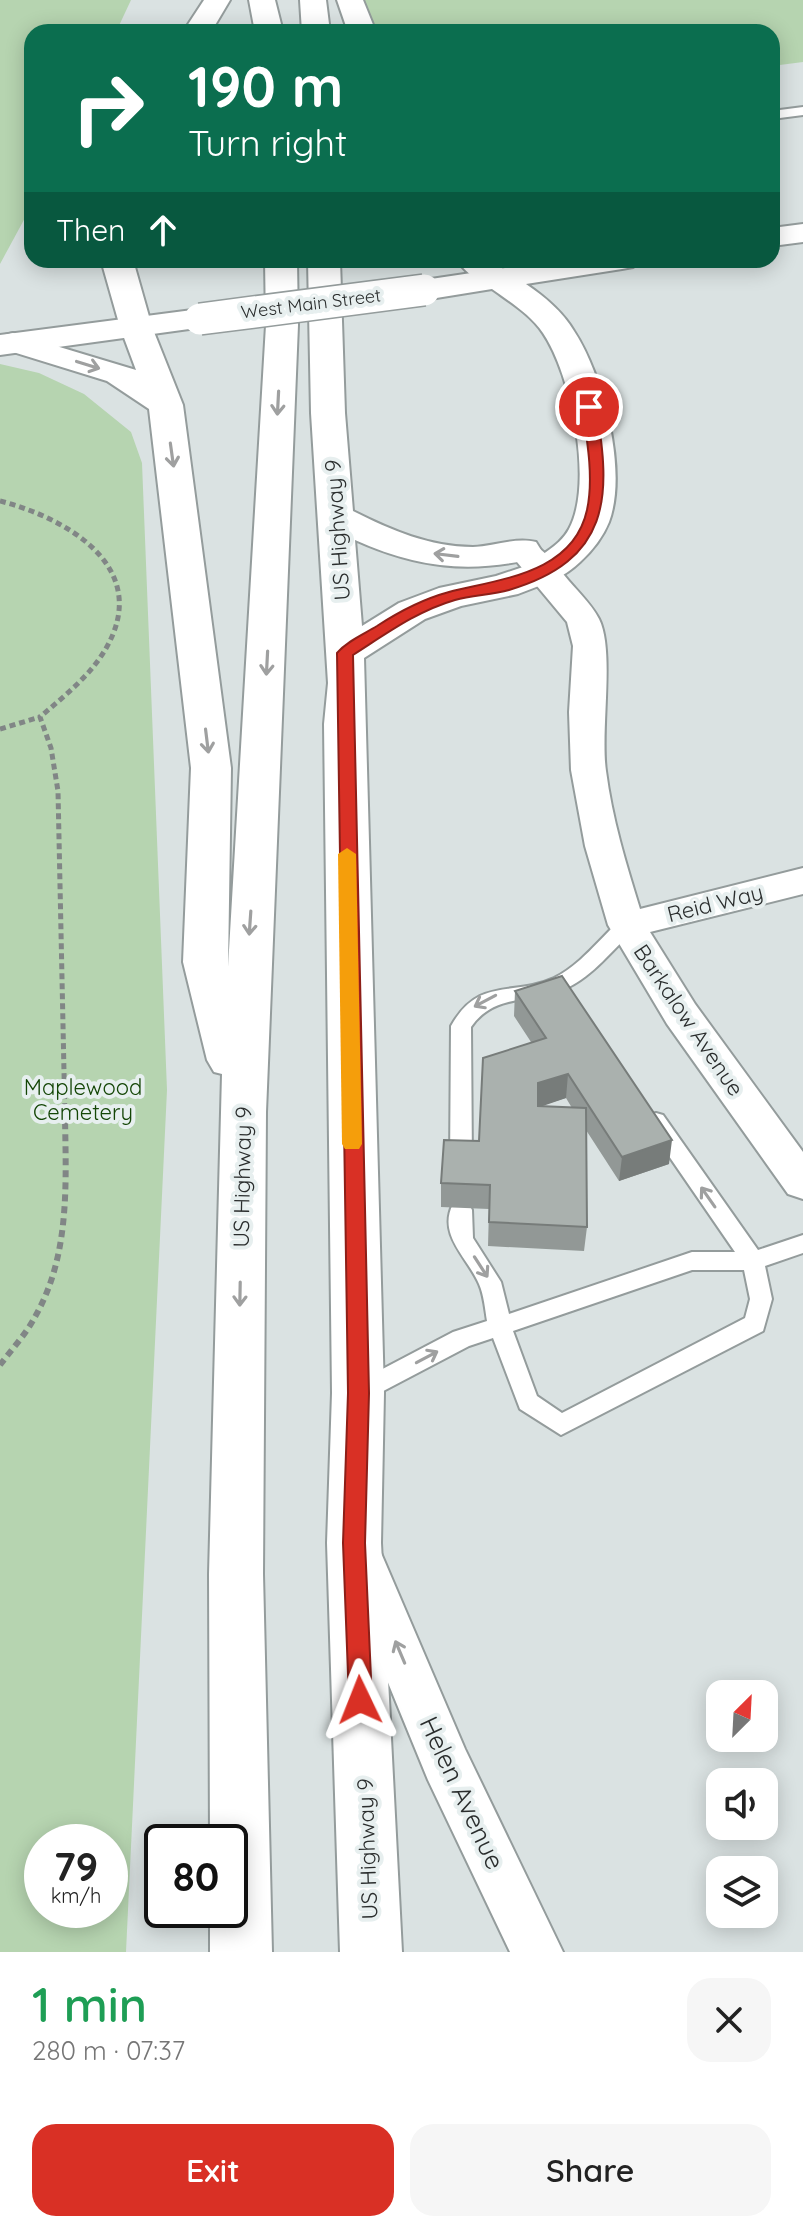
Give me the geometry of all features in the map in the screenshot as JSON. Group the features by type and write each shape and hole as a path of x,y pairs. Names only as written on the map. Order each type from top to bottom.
{"main road":[{"path":"202,24 217,0"},
{"path":"262,0 267,24"},
{"path":"313,0 315,24"},
{"path":"350,0 359,24"},
{"path":"119,268 136,327 166,405 211,768 205,962 243,1112"},
{"name":"US Highway 9","path":"241,1952 236,1574 243,1112 248,962 264,728 282,325 281,268"},
{"name":"US Highway 9","path":"324,268 328,413 345,653 358,1393 354,1543 371,1952"},
{"path":"336,516 377,539 417,551 465,558 564,558 582,539 594,511 595,446 589,407 563,339 548,317 486,269"},
{"name":"West Main Street","path":"7,344 424,290 486,269"},
{"path":"7,344 119,374 166,405"},
{"path":"345,653 412,611 452,596 505,586 533,560"}],"street":[{"name":"Barkalow Avenue","path":"533,560 583,620 590,646 586,712 588,770 603,846 627,925 681,1014 803,1183"},
{"name":"Reid Way","path":"627,925 803,881"},
{"name":"Helen Avenue","path":"354,1543 446,1763 537,1952"}],"lane":[{"path":"780,114 803,111"},
{"path":"461,1166 461,1026 471,1009 493,996 565,989 627,925"},
{"path":"461,1210 462,1239 490,1282 500,1326 528,1402 561,1425 755,1324 761,1299 753,1261 642,1101"},
{"path":"358,1393 461,1339 692,1261 753,1261 803,1244"}],"path":[{"path":"0,501 30,507 58,519 86,538 103,556 114,575 118,604 110,643 83,677 40,717 0,729"},
{"path":"0,1365 36,1316 54,1277 59,1261 66,1190 58,791 51,748 40,717"}],"green space":[{"path":"0,0 131,0 120,24 24,24 24,220 0,264"},
{"path":"350,0 803,0 803,62 780,65 780,24 359,24"},
{"name":"Maplewood Cemetery","path":"0,364 39,373 84,394 131,432 142,463 167,1090 128,1910 128,1824 24,1824 24,1928 127,1928 126,1952 0,1952"}],"building":[{"path":"562,976 672,1140 622,1157 568,1074 538,1083 538,1106 586,1108 587,1227 489,1222 490,1185 441,1183 444,1140 479,1141 483,1058 546,1038 515,991"}],"slow traffic":[{"path":"347,854 352,1144"}],"route":[{"path":"360,1700 354,1543 358,1393 345,653 412,611 452,596 505,586 544,571 564,558 582,539 594,511 595,446 589,407"}]}
